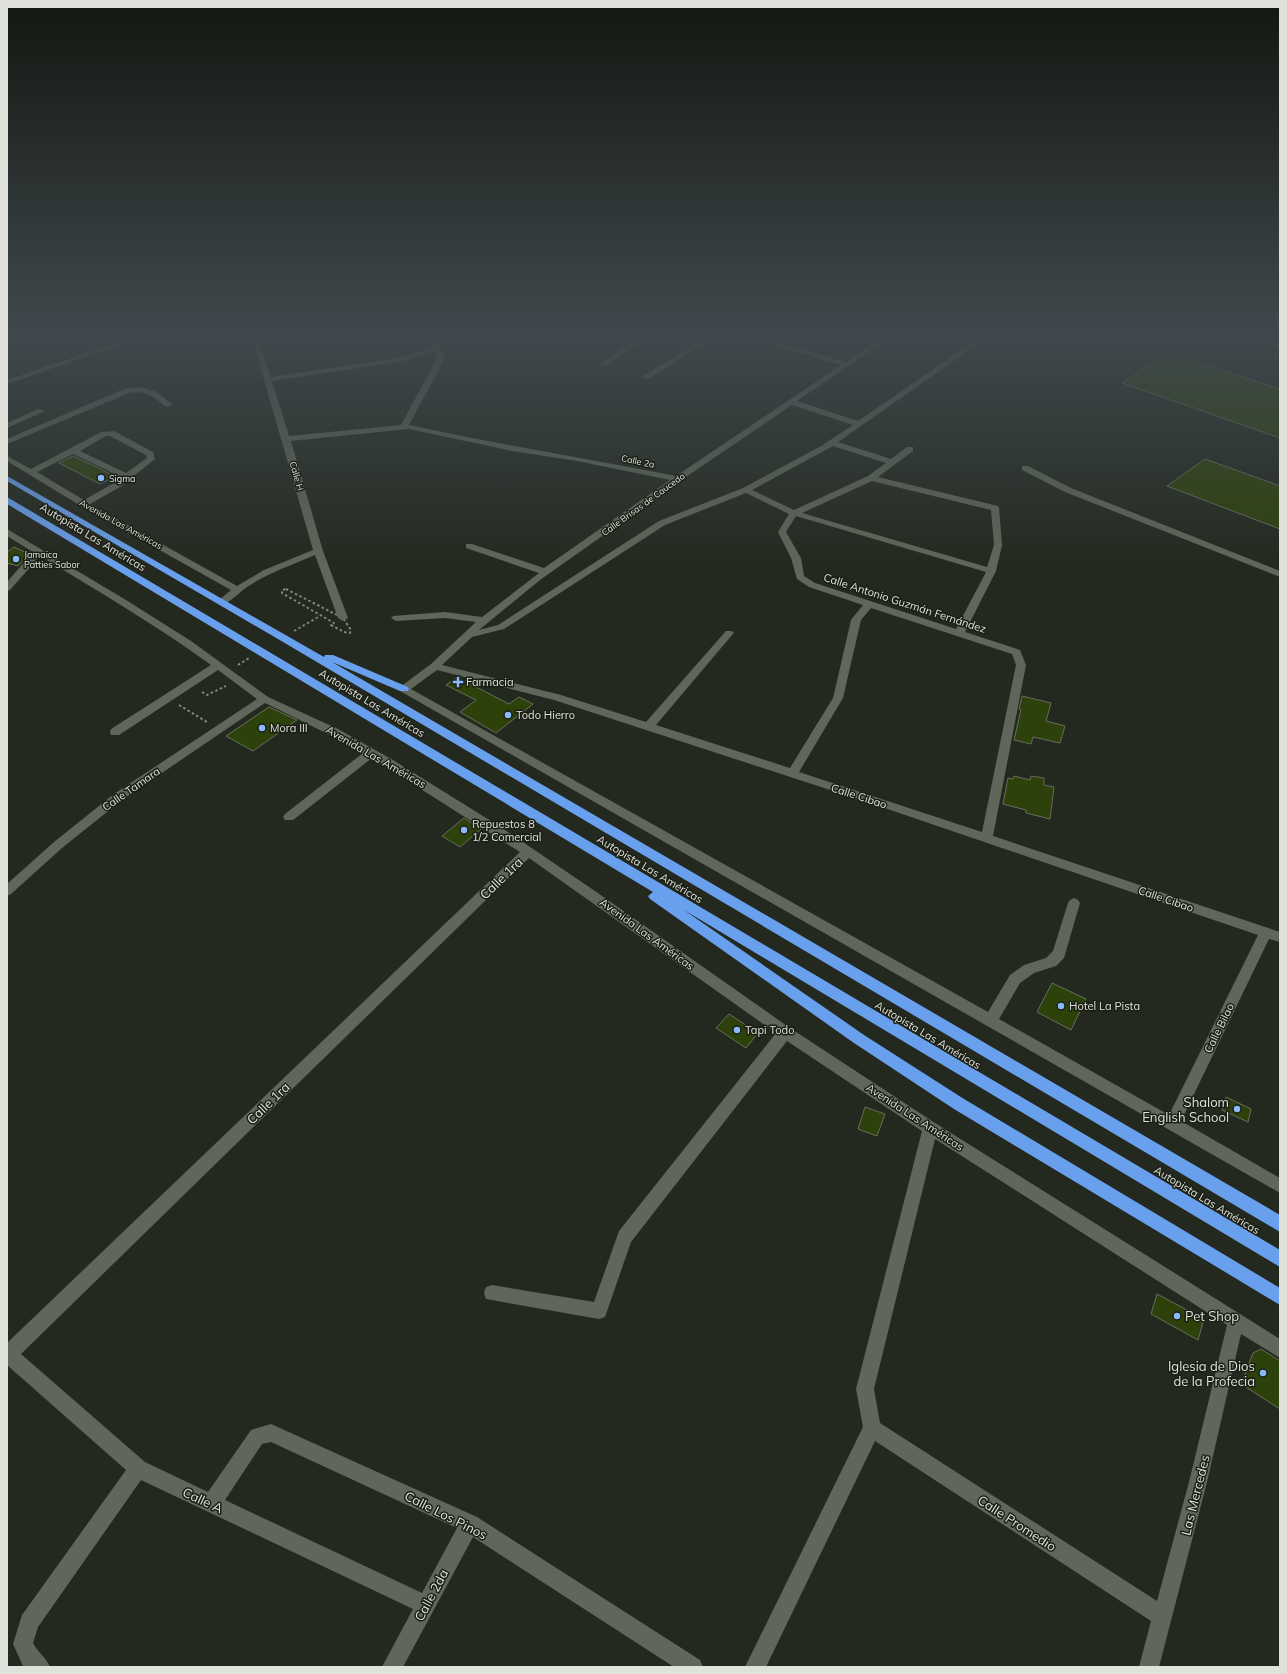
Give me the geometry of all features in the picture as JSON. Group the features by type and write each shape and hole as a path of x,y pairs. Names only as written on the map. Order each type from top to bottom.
{"highway":[{"name":"Autopista Las Américas","path":"7,478 282,637 1280,1224"},
{"name":"Autopista Las Américas","path":"7,500 576,841 1280,1258"},
{"path":"282,637 404,689"},
{"path":"576,841 859,1039 952,1100 1280,1297"}],"street":[{"path":"7,426 41,411"},
{"path":"7,442 80,411"},
{"name":"Calle H","path":"277,411 318,551 343,618"},
{"path":"404,427 413,411"},
{"name":"Calle Brisas de Caucedo","path":"404,689 435,666 471,634 484,620 546,572 677,479 777,411"},
{"path":"819,411 859,424"},
{"path":"471,634 501,627 662,523 746,490 832,443 878,411"},
{"name":"Calle 2a","path":"286,439 404,427 424,430 512,450 577,459 677,479"},
{"path":"31,472 104,434 110,433 150,454 151,459 117,485 84,504"},
{"path":"832,443 892,462"},
{"path":"794,513 871,478 910,450"},
{"path":"73,451 84,455 126,477"},
{"name":"Avenida Las Américas","path":"7,458 84,504 236,589"},
{"path":"1025,468 1068,490 1280,574"},
{"path":"871,478 995,508 998,545 991,571 959,633"},
{"path":"746,490 794,513 991,571"},
{"name":"Calle Antonio Guzmán Fernández","path":"794,513 782,532 796,558 800,577 812,585 1016,652 1021,665 987,838"},
{"name":"Avenida Las Américas","path":"7,532 123,602 219,664 264,699 327,728 371,753 529,851 785,1032 930,1128 1280,1349"},
{"path":"469,546 546,572"},
{"path":"7,588 40,551"},
{"path":"222,602 236,589 258,576 318,551"},
{"path":"792,774 838,698 856,620 869,604"},
{"path":"396,618 445,615 484,620"},
{"path":"648,727 729,633"},
{"path":"115,732 219,664"},
{"name":"Calle Cibao","path":"435,666 557,697 987,838 1280,937"},
{"path":"404,689 991,1020 1280,1186"},
{"name":"Calle Tamara","path":"7,891 58,845 113,801 264,699"},
{"path":"289,817 371,753"},
{"name":"Calle 1ra","path":"8,1354 529,851"},
{"path":"991,1020 1015,979 1029,969 1051,962 1058,954 1074,903"},
{"name":"Calle Bilao","path":"1172,1124 1266,932"},
{"path":"492,1293 599,1311 625,1237 785,1032"},
{"path":"756,1667 872,1428 865,1389 930,1128"},
{"name":"Las Mercedes","path":"1149,1667 1198,1482 1236,1321"},
{"name":"Calle A","path":"8,1354 138,1469 426,1605"},
{"name":"Calle Promedio","path":"872,1428 1163,1617"},
{"name":"Calle Los Pinos","path":"211,1504 257,1436 271,1432 470,1524 694,1667"},
{"path":"40,1667 30,1660 22,1644 29,1622 138,1469"},
{"name":"Calle 2da","path":"392,1667 470,1524"}],"path":[{"path":"304,597 290,590 282,590 282,593 320,616"},
{"path":"206,686 201,691 207,695 222,688"},
{"path":"176,702 207,722 212,719"}],"building":[{"path":"1203,411 1280,411 1280,438"},
{"path":"73,456 115,477 100,484 59,463"},
{"path":"1205,459 1280,486 1280,529 1167,486"},
{"name":"Jamaica Patties Sabor","path":"14,547 29,554 18,566 7,563 7,552"},
{"path":"457,677 509,704 519,697 533,704 496,733 460,712 476,700 446,685"},
{"path":"1022,696 1051,703 1046,721 1065,726 1060,743 1033,737 1031,744 1014,740 1021,710 1019,709"},
{"name":"Mora III","path":"269,707 297,720 253,751 226,736"},
{"path":"1014,776 1030,780 1031,776 1044,778 1044,785 1054,787 1050,819 1026,813 1026,810 1003,804 1008,778 1013,779"},
{"name":"Repuestos 8 1/2 Comercial","path":"464,818 481,829 460,847 442,836"},
{"name":"Hotel La Pista","path":"1052,983 1086,999 1071,1030 1037,1012"},
{"name":"Tapi Todo","path":"729,1014 758,1033 746,1048 716,1028"},
{"name":"Shalom English School","path":"1226,1097 1251,1109 1248,1122 1222,1110"},
{"path":"865,1107 885,1114 877,1136 858,1129"},
{"name":"Pet Shop","path":"1157,1294 1204,1319 1198,1340 1151,1314"},
{"name":"Iglesia de Dios de la Profecia","path":"1261,1349 1280,1361 1280,1409 1241,1384 1253,1353"}],"place":[{"name":"Sigma","path":"101,478"},
{"name":"Jamaica Patties Sabor","path":"16,559"},
{"name":"Farmacia","path":"458,682"},
{"name":"Todo Hierro","path":"508,715"},
{"name":"Mora III","path":"262,728"},
{"name":"Repuestos 8 1/2 Comercial","path":"464,830"},
{"name":"Hotel La Pista","path":"1061,1006"},
{"name":"Tapi Todo","path":"737,1030"},
{"name":"Shalom English School","path":"1237,1109"},
{"name":"Pet Shop","path":"1177,1316"},
{"name":"Iglesia de Dios de la Profecia","path":"1263,1373"}]}
